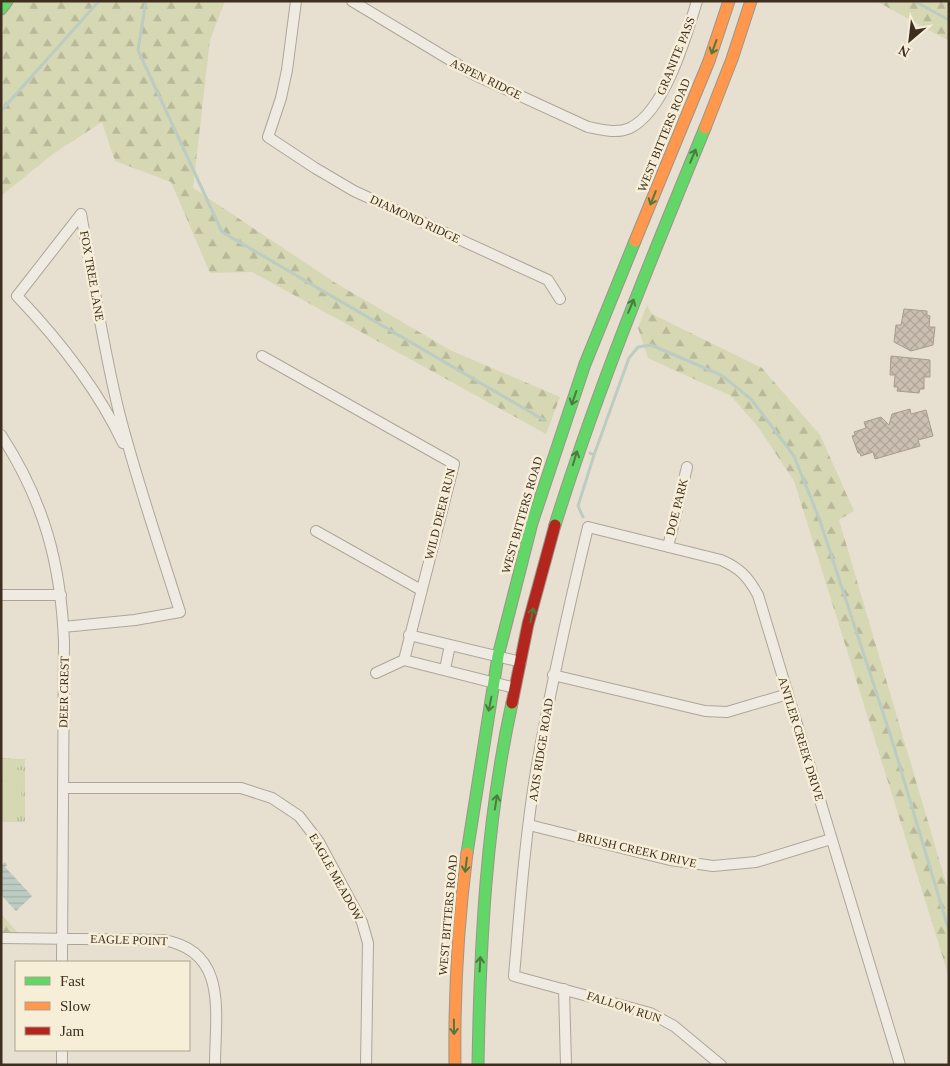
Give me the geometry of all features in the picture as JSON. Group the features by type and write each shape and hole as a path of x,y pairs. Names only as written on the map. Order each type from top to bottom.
{"main road":[{"path":"1,9 7,1"},
{"name":"WEST BITTERS ROAD","path":"455,1065 454,1007 459,919 471,825 498,656 532,523 585,364 708,61 729,1"},
{"path":"478,1065 478,998 490,835 515,688 556,523 577,451 605,373 722,86 744,27 751,1"},
{"path":"585,364 605,373"}],"street":[{"name":"DIAMOND RIDGE","path":"296,1 287,70 281,98 268,136 315,168 354,191 548,280 560,299"},
{"name":"ASPEN RIDGE","path":"352,1 474,75 588,127 607,132 629,128"},
{"name":"GRANITE PASS","path":"629,128 647,117 656,103 676,59 694,2"},
{"name":"FOX TREE LANE","path":"64,627 143,620 180,612 133,464 106,355 81,214 17,296 51,332 81,370 107,412 133,464"},
{"name":"WILD DEER RUN","path":"262,356 454,464 404,660"},
{"name":"DEER CREST","path":"1,435 34,493 47,529 61,595 64,627 62,961"},
{"name":"DOE PARK","path":"668,547 687,467"},
{"name":"ANTLER CREEK DRIVE","path":"588,527 721,560 735,566 748,576 758,595 900,1065"},
{"name":"AXIS RIDGE ROAD","path":"514,976 529,825 537,767 553,675 588,527"},
{"path":"316,531 421,590"},
{"path":"1,595 61,595"},
{"path":"409,635 521,662"},
{"path":"445,669 450,645"},
{"path":"376,673 404,660 515,688"},
{"path":"553,675 705,711 727,712 788,694"},
{"name":"EAGLE MEADOW","path":"63,788 241,788 272,798 299,816 319,842 362,922 368,943 366,1065"},
{"name":"BRUSH CREEK DRIVE","path":"529,825 670,860 713,866 756,862 831,839"},
{"name":"EAGLE POINT","path":"1,938 163,940 179,942 194,950 205,962 214,981 215,1065"},
{"name":"FALLOW RUN","path":"514,976 632,1007 663,1019 680,1030 721,1065"},
{"path":"564,989 566,1065"},
{"path":"62,1051 62,1065"}],"green space":[{"path":"1,1 225,1 210,40 193,188 334,282 450,350 560,397 546,434 252,272 210,273 171,182 115,161 102,122 53,154 1,196"},
{"path":"876,1 949,1 949,41"},
{"path":"647,305 652,314 762,368 820,435 854,511 839,520 949,893 949,977 794,481 758,427 731,396 648,358 638,328"},
{"path":"1,758 25,759 25,822 1,822"},
{"path":"3,770 22,770 21,811 2,811"},
{"path":"1,914 18,933 1,932"}],"shaded area":[{"path":"5,862 7,865 5,867 32,896 16,911 1,895 1,865"}],"building":[{"path":"904,309 927,311 927,315 930,316 929,327 935,327 933,345 911,351 894,342 896,325 901,325"},
{"path":"891,356 930,360 930,377 924,377 924,389 920,389 919,393 897,391 898,387 894,387 895,375 890,375"},
{"path":"910,409 911,414 926,410 933,436 918,440 920,446 875,459 873,452 861,456 858,453 852,436 855,435 854,432 866,428 864,422 881,417 889,425 892,414"}],"waterway":[{"path":"1,111 99,1"},
{"path":"146,1 138,50 222,232 544,420"},
{"path":"914,1 949,20"},
{"path":"590,453 594,455 629,358 638,347 651,345 721,375 751,399 794,456 819,518 891,737 949,931"},
{"path":"583,517 578,506 594,455"}],"traffic: fast":[{"path":"1,9 7,1"},
{"path":"555,525 607,375 705,128"},
{"path":"467,853 498,656 532,523 585,364 635,241"},
{"path":"478,1065 480,974 490,838 503,748 512,703"}],"traffic: slow":[{"path":"635,241 709,61 729,1"},
{"path":"705,128 732,59 751,1"},
{"path":"455,1065 457,959 467,853"}],"traffic: jam":[{"path":"512,703 528,624 555,525"}]}
